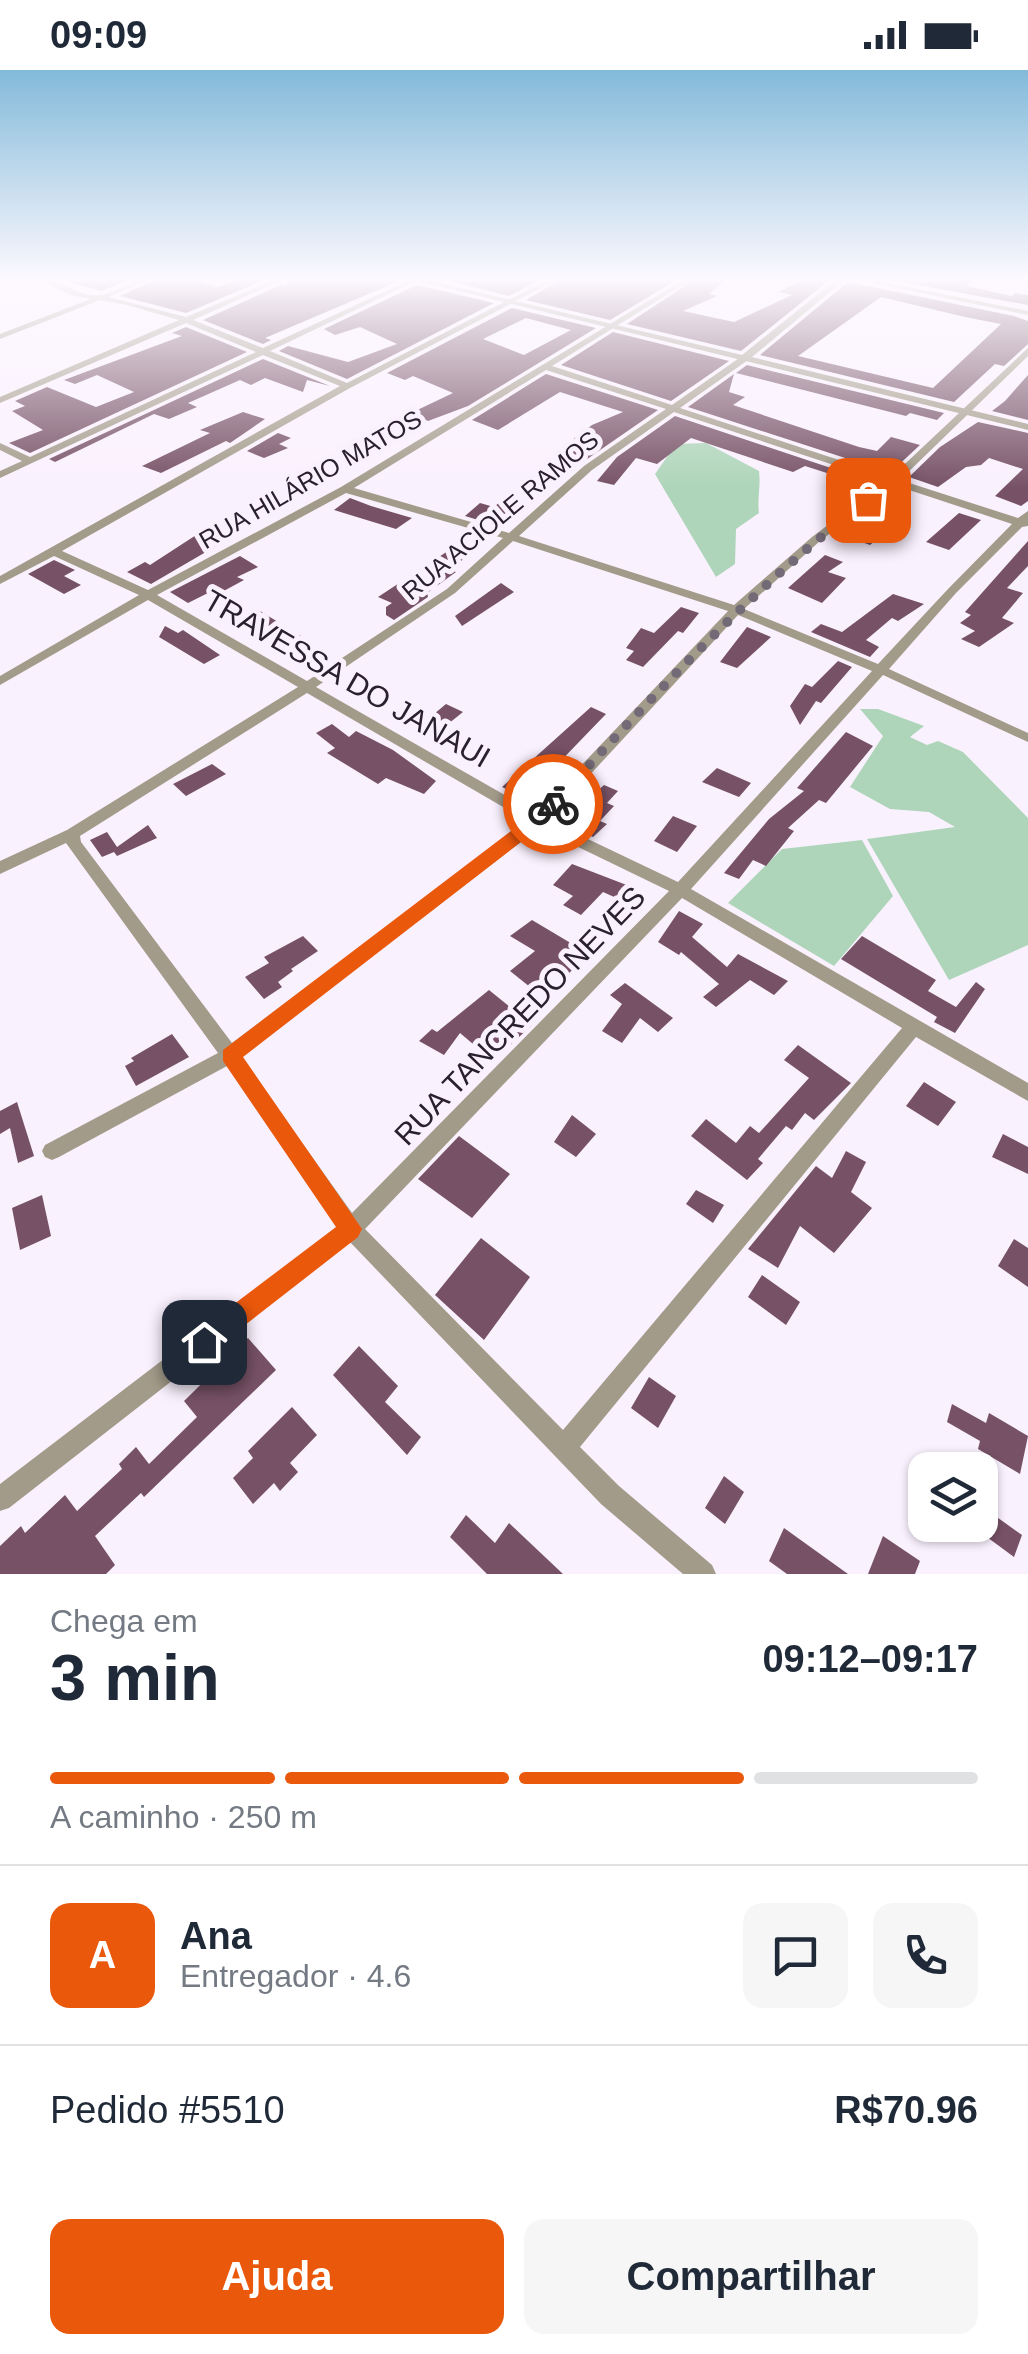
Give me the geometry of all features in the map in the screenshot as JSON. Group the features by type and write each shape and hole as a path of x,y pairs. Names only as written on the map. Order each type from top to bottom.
{"street":[{"path":"0,400 120,348"},
{"path":"257,348 347,386"},
{"path":"0,475 266,348"},
{"path":"0,580 421,348"},
{"name":"RUA HILÁRIO MATOS","path":"0,682 345,489 577,348"},
{"path":"704,348 1028,427"},
{"name":"RUA ACIOLE RAMOS","path":"0,868 72,834 309,686 451,590 588,468 756,348"},
{"path":"52,1151 230,1056 538,821 736,610 816,539 894,480 1028,352"},
{"path":"547,367 1025,521"},
{"path":"0,446 29,460"},
{"path":"345,489 512,537 736,610 882,670 1028,738"},
{"name":"RUA TANCREDO NEVES","path":"0,1499 350,1229 680,890 1025,521"},
{"name":"TRAVESSA DO JANAUI","path":"55,552 148,596 538,821 680,890 1028,1092"},
{"path":"72,834 73,842 230,1056 350,1229 610,1494 703,1574"},
{"path":"564,1447 914,1026"}],"green space":[{"path":"706,443 759,471 759,513 736,529 735,564 716,577 655,474 676,444"},
{"path":"860,709 878,709 924,726 910,737 927,745 938,741 963,752 1028,818 1028,945 949,980 867,839 955,827 929,812 890,809 850,787 883,736"},
{"path":"862,840 893,896 834,966 728,903 782,849"}],"building":[{"path":"149,348 238,348 247,352 30,453 9,443 43,430 12,411 25,406 15,401 47,387 96,407 134,392 97,375 75,384 64,380"},
{"path":"296,348 348,362 386,348 407,348 347,379 279,351"},
{"path":"435,348 507,348 524,355 537,348 563,348 468,406 428,421 411,413 453,393 413,376 405,380 387,373"},
{"path":"587,348 678,348 729,361 671,401 561,365"},
{"path":"768,348 809,348 798,356 933,388 975,348 1023,348 1004,366 995,364 954,402 760,355"},
{"path":"263,359 330,386 307,380 303,392 265,378 251,385 240,380 188,403 197,407 169,419 154,414 55,462 49,459"},
{"path":"747,365 944,413 937,420 910,413 906,416 736,373"},
{"path":"546,374 658,410 577,466 559,459 573,450 563,447 592,425 623,412 560,392 498,430 472,420"},
{"path":"734,374 729,392 745,397 733,405 877,451 891,437 920,445 892,471 879,469 688,407"},
{"path":"1028,375 1028,420 992,411 1005,401"},
{"path":"243,412 265,419 230,443 226,441 161,473 142,466 210,433 200,430"},
{"path":"675,416 864,479 858,483 805,466 793,472 691,438 657,464 636,458 614,485 597,481 617,457"},
{"path":"978,422 1028,433 1028,501 1021,506 995,496 1023,469 989,458 981,465 966,467 938,487 909,477 940,447"},
{"path":"278,433 291,438 279,444 288,448 264,458 247,451"},
{"path":"507,496 521,501 498,526 465,516 480,503 494,507"},
{"path":"350,498 412,518 396,529 334,510"},
{"path":"959,513 981,520 949,550 926,542"},
{"path":"877,514 898,522 870,545 848,537"},
{"path":"210,526 235,535 151,584 127,572 145,562 150,565"},
{"path":"1028,541 1028,566 1007,588 1023,593 1002,618 1014,623 979,647 961,639 975,631 960,623 971,615 965,612"},
{"path":"454,547 471,552 451,570 456,572 394,620 386,615 386,607 392,603 378,597"},
{"path":"825,555 843,562 828,572 846,578 822,603 788,588"},
{"path":"240,556 258,567 237,577 244,580 220,593 208,593 188,603 170,592"},
{"path":"54,560 75,570 64,576 81,585 64,594 28,574"},
{"path":"501,583 514,592 462,626 455,616"},
{"path":"893,594 924,604 898,621 892,618 866,640 879,647 870,657 811,632 821,624 842,632"},
{"path":"681,607 699,613 683,633 678,631 643,667 626,660 634,651 626,648 641,628 654,633"},
{"path":"260,611 306,639 291,647 243,621"},
{"path":"165,626 178,633 183,630 220,655 204,664 159,637"},
{"path":"747,627 771,637 737,668 720,662"},
{"path":"838,661 852,667 821,703 816,701 800,725 790,706 805,684 812,687"},
{"path":"446,704 463,712 438,732 422,724"},
{"path":"591,707 606,714 551,771 557,774 530,801 502,787"},
{"path":"332,724 349,737 356,731 393,750 436,781 424,794 386,778 378,784 327,753 335,748 316,733"},
{"path":"846,732 873,746 826,803 819,800 788,828 794,831 766,866 753,860 739,879 724,873 769,819 804,791 797,788"},
{"path":"212,764 226,774 186,796 173,784"},
{"path":"717,768 751,783 739,797 702,782"},
{"path":"604,785 618,791 607,803 614,806 600,821 607,824 593,837 558,820 572,808 576,810"},
{"path":"673,816 697,826 677,852 654,841"},
{"path":"148,825 157,838 117,856 114,852 102,857 90,840 107,832 117,847"},
{"path":"572,864 637,889 632,905 603,892 581,915 563,905 573,896 553,885"},
{"path":"679,911 703,924 692,937 727,967 738,954 788,981 774,995 750,980 716,1007 703,997 719,984 681,952 679,955 658,942"},
{"path":"532,920 579,948 571,955 581,962 568,974 557,966 530,987 510,971 535,951 510,936"},
{"path":"303,936 318,951 291,969 278,982 282,987 264,999 245,977 269,963 264,957"},
{"path":"862,936 936,980 928,991 956,1007 976,982 985,989 955,1033 934,1022 937,1017 841,959"},
{"path":"625,983 673,1018 658,1032 640,1018 622,1043 602,1031 622,1004 610,995"},
{"path":"489,990 532,1025 493,1061 460,1033 444,1055 419,1041 432,1029 437,1032"},
{"path":"172,1034 189,1057 136,1086 125,1066 134,1061 131,1058"},
{"path":"798,1045 851,1083 814,1120 805,1113 792,1130 786,1126 758,1159 763,1163 747,1180 691,1136 706,1119 736,1143 750,1126 759,1133 809,1078 784,1060"},
{"path":"924,1082 956,1102 938,1126 906,1106"},
{"path":"17,1102 34,1156 18,1163 10,1128 0,1134 0,1111"},
{"path":"572,1115 596,1134 576,1157 554,1142"},
{"path":"1003,1134 1028,1147 1028,1174 992,1157"},
{"path":"459,1136 510,1174 472,1218 418,1179"},
{"path":"846,1151 866,1162 851,1192 872,1208 834,1253 800,1226 778,1268 748,1249 816,1166 832,1178"},
{"path":"696,1190 724,1205 713,1223 686,1204"},
{"path":"42,1195 51,1236 20,1250 12,1208"},
{"path":"481,1238 530,1277 484,1340 435,1295"},
{"path":"1014,1239 1028,1248 1028,1287 998,1266"},
{"path":"762,1275 800,1302 786,1325 748,1297"},
{"path":"248,1338 276,1370 144,1497 141,1493 95,1536 115,1565 106,1574 0,1574 0,1546 21,1526 25,1533 65,1495 77,1511 122,1469 119,1464 136,1447 149,1464 197,1417 184,1401"},
{"path":"359,1346 398,1386 385,1402 421,1437 407,1455 333,1375"},
{"path":"649,1377 676,1396 658,1428 631,1408"},
{"path":"952,1404 986,1423 989,1413 1028,1436 1020,1474 998,1461 998,1452 983,1452 978,1449 980,1441 947,1422"},
{"path":"292,1407 317,1435 290,1463 298,1472 280,1491 274,1483 253,1504 233,1478 253,1458 248,1451"},
{"path":"724,1476 744,1492 725,1524 705,1508"},
{"path":"466,1515 495,1543 509,1523 563,1574 487,1574 450,1537"},
{"path":"998,1518 1022,1535 1014,1557 994,1542 998,1542"},
{"path":"784,1528 848,1574 787,1574 769,1561"},
{"path":"883,1536 920,1561 915,1574 868,1574"}],"way so far":[{"path":"553,804 736,610 816,539 868,500"}],"route":[{"path":"204,1342 350,1229 230,1056 538,821 553,804"}]}
